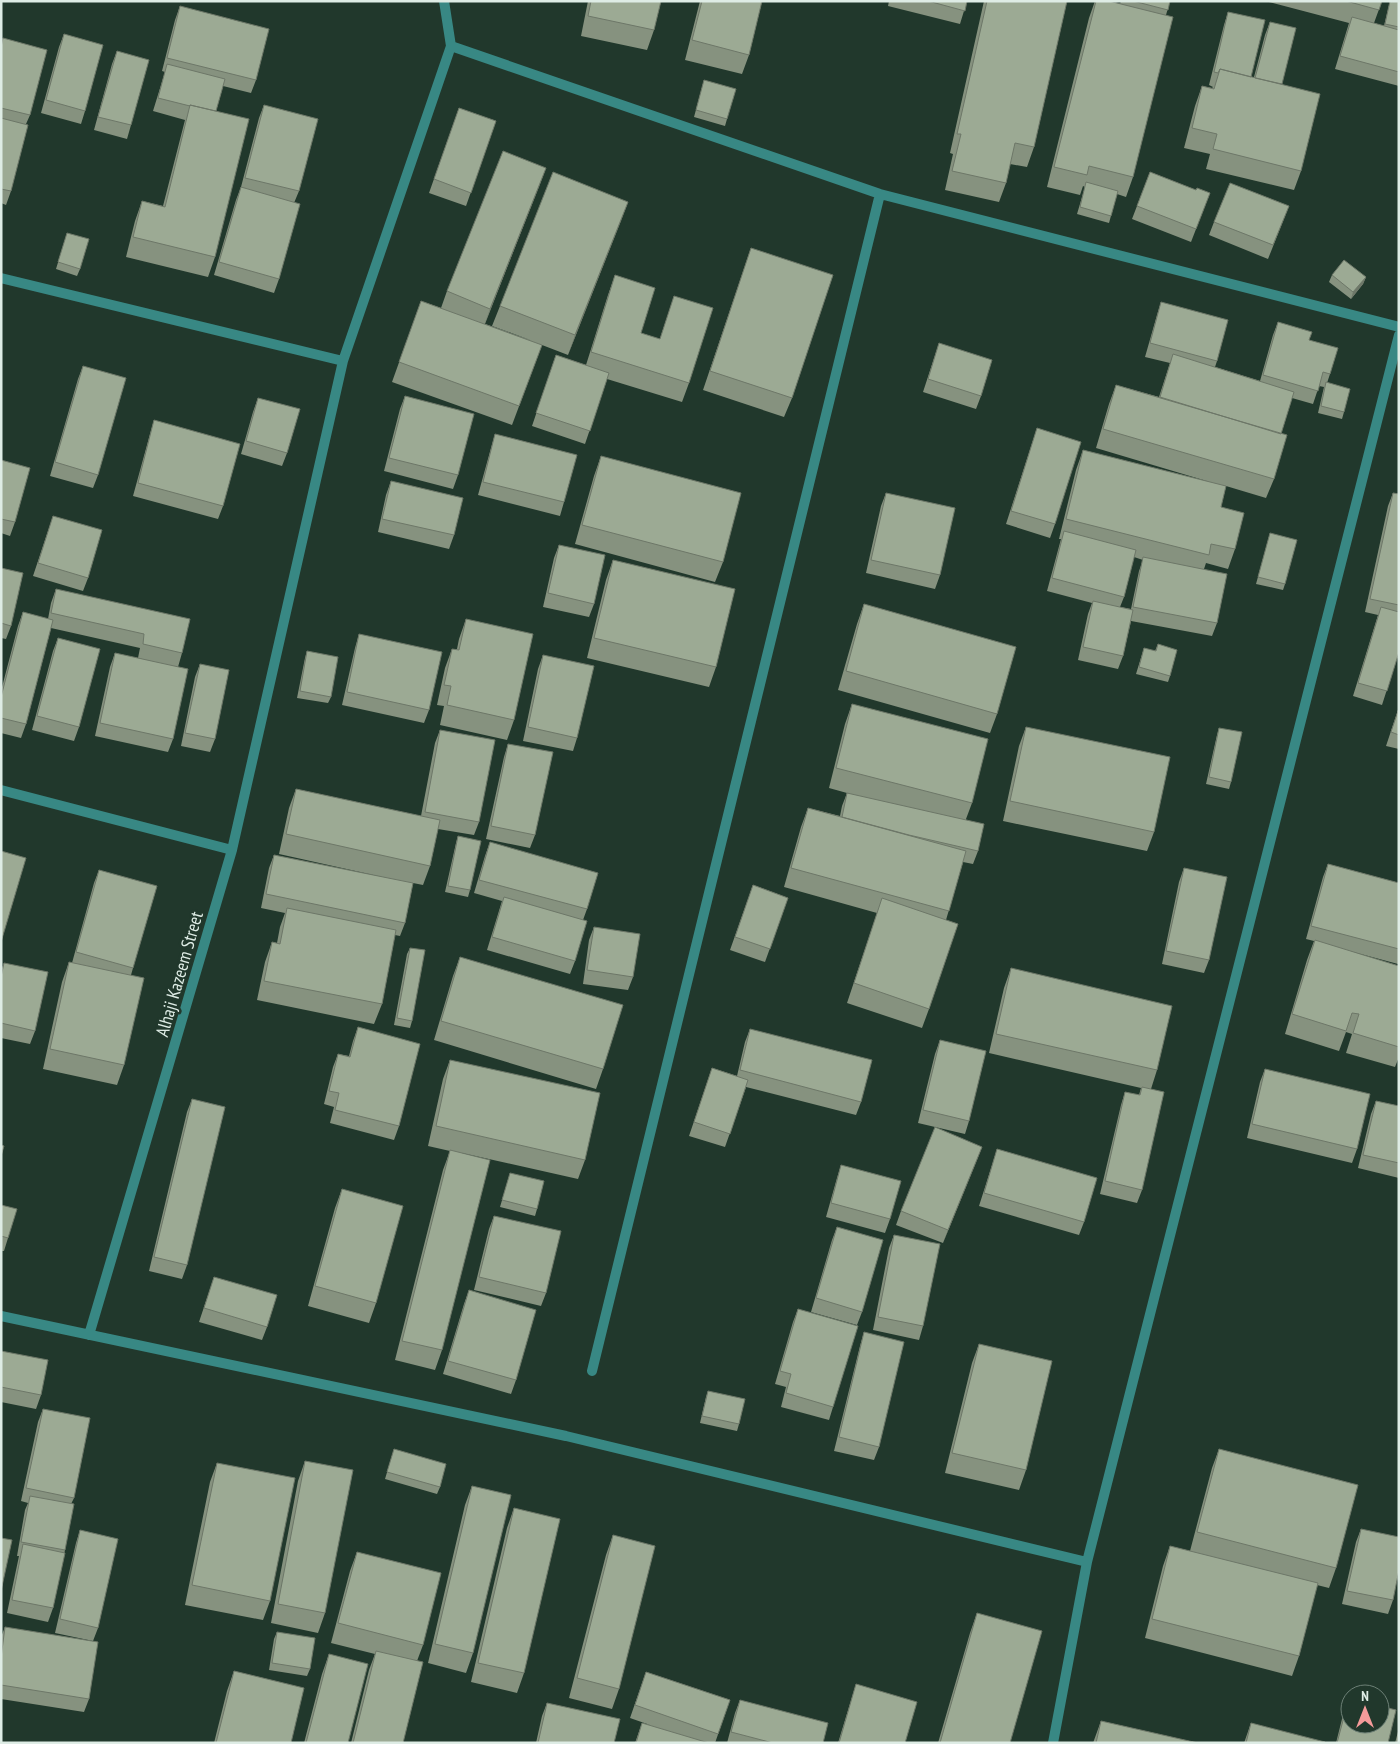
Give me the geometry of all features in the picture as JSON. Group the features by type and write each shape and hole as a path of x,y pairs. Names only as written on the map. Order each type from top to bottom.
{"street":[{"path":"444,1 451,46 880,194 1399,327"},
{"name":"Alhaji Kazeem Street","path":"89,1335 232,850 343,361 451,46"},
{"path":"592,1371 880,194"},
{"path":"1,278 343,361"},
{"path":"1054,1743 1087,1562 1399,335"},
{"path":"1,790 232,850"},
{"path":"1,1316 566,1436 1087,1562"}],"building":[{"path":"591,1 661,1 654,30 588,16"},
{"path":"702,1 762,1 749,55 692,40"},
{"path":"928,1 967,1 965,11"},
{"path":"987,1 1067,1 1034,147 1015,143 1006,183 952,171 961,134 957,134"},
{"path":"1096,1 1109,1 1173,17 1133,177 1089,166 1087,175 1054,167"},
{"path":"1133,1 1170,1 1168,10"},
{"path":"1346,1 1382,1 1379,10"},
{"path":"1390,1 1399,1 1399,27 1385,24"},
{"path":"180,6 269,29 256,80 167,58"},
{"path":"1228,12 1265,20 1251,77 1220,69 1218,73 1214,72"},
{"path":"1352,17 1399,30 1399,72 1340,56"},
{"path":"1270,22 1296,28 1282,84 1255,78"},
{"path":"64,34 103,45 85,111 46,100"},
{"path":"3,38 47,50 30,115 1,108 1,47"},
{"path":"117,51 149,60 131,125 98,117"},
{"path":"167,64 225,79 216,111 158,98"},
{"path":"1220,69 1320,94 1301,171 1213,149 1217,134 1192,128 1202,86 1214,89"},
{"path":"704,80 736,89 727,119 696,110"},
{"path":"190,105 249,119 215,257 133,237 142,201 165,207"},
{"path":"264,105 318,119 299,191 245,178"},
{"path":"459,108 496,121 471,193 434,179"},
{"path":"1,118 28,125 11,191 1,189"},
{"path":"503,151 546,168 490,309 447,291"},
{"path":"553,172 628,202 575,335 500,306"},
{"path":"1150,172 1196,190 1197,188 1210,193 1196,229 1137,206"},
{"path":"1086,182 1118,191 1111,216 1080,207"},
{"path":"1230,183 1289,206 1273,245 1214,222"},
{"path":"241,187 300,204 279,279 219,262"},
{"path":"67,233 89,239 80,269 58,262"},
{"path":"751,248 833,275 792,398 710,371"},
{"path":"1344,260 1366,277 1353,292 1332,275"},
{"path":"615,275 655,288 641,333 660,339 674,296 713,308 689,383 591,352"},
{"path":"421,301 542,345 519,406 399,362"},
{"path":"1161,302 1228,320 1217,361 1150,343"},
{"path":"1278,322 1312,332 1309,340 1338,348 1330,374 1323,372 1318,391 1263,375"},
{"path":"939,343 992,360 981,396 928,379"},
{"path":"1173,354 1294,392 1281,434 1160,397"},
{"path":"556,355 609,373 590,431 536,413"},
{"path":"83,366 126,378 98,475 55,462"},
{"path":"1326,382 1350,389 1344,412 1321,406"},
{"path":"1116,385 1287,435 1274,479 1103,429"},
{"path":"405,396 474,414 458,475 389,458"},
{"path":"258,398 300,409 287,453 246,441"},
{"path":"154,420 240,444 223,506 138,483"},
{"path":"1037,428 1081,442 1055,524 1011,511"},
{"path":"495,434 577,455 564,502 483,482"},
{"path":"1083,450 1226,486 1221,507 1244,513 1235,549 1211,544 1209,555 1066,519"},
{"path":"601,456 741,493 723,562 582,525"},
{"path":"1,460 30,468 15,522 1,519"},
{"path":"391,481 463,498 454,535 382,519"},
{"path":"886,493 955,508 940,575 871,560"},
{"path":"1393,493 1399,494 1399,605 1370,599"},
{"path":"53,516 102,530 88,578 38,563"},
{"path":"1064,531 1136,550 1124,597 1052,578"},
{"path":"1270,533 1297,540 1285,584 1258,577"},
{"path":"559,545 605,555 594,604 548,593"},
{"path":"1143,557 1227,574 1217,623 1133,607"},
{"path":"613,560 735,589 716,667 594,638"},
{"path":"1,568 23,573 11,626 1,623"},
{"path":"56,589 190,619 182,653 143,644 144,634 51,613"},
{"path":"1093,601 1133,610 1123,656 1083,647"},
{"path":"864,604 1016,647 997,714 846,671"},
{"path":"1381,607 1399,612 1399,652 1387,691 1358,683"},
{"path":"23,612 53,620 26,724 1,718 1,697"},
{"path":"466,619 533,634 514,720 447,705 451,686 444,685 452,649 459,650"},
{"path":"359,634 442,652 429,710 347,692"},
{"path":"58,638 100,649 79,727 37,716"},
{"path":"1158,644 1177,650 1170,676 1139,667 1144,648 1156,651"},
{"path":"307,651 338,657 331,697 300,691"},
{"path":"115,653 188,669 173,739 100,723"},
{"path":"543,655 594,666 577,738 528,727"},
{"path":"200,664 229,670 215,739 185,733"},
{"path":"852,704 988,739 972,803 836,768"},
{"path":"1399,708 1399,735 1391,732"},
{"path":"1026,727 1170,757 1154,832 1010,801"},
{"path":"1219,728 1242,732 1231,782 1209,777"},
{"path":"440,730 495,740 479,822 425,812"},
{"path":"508,744 553,752 535,835 491,826"},
{"path":"296,789 440,820 430,866 286,834"},
{"path":"847,793 984,824 978,851 842,817"},
{"path":"808,808 966,851 949,911 791,868"},
{"path":"458,836 481,841 470,890 448,886"},
{"path":"490,842 598,873 587,909 479,880"},
{"path":"1,851 26,858 1,942"},
{"path":"274,855 413,883 405,923 266,894"},
{"path":"1328,864 1399,883 1399,949 1311,926"},
{"path":"1184,868 1227,877 1209,960 1166,951"},
{"path":"99,870 157,886 133,968 76,952"},
{"path":"753,885 788,898 770,949 735,937"},
{"path":"504,897 587,921 575,961 492,937"},
{"path":"882,898 958,924 929,1009 854,983"},
{"path":"287,908 396,930 382,1004 264,981 272,942 280,944"},
{"path":"594,927 640,934 633,977 587,970"},
{"path":"1315,940 1399,966 1399,1047 1353,1033 1359,1014 1352,1013 1346,1031 1292,1014"},
{"path":"410,948 425,950 412,1021 397,1018"},
{"path":"460,957 623,1005 603,1069 441,1021"},
{"path":"69,962 144,978 124,1065 50,1049"},
{"path":"4,963 48,972 35,1031 1,1023 1,977"},
{"path":"1011,968 1172,1006 1157,1070 996,1034"},
{"path":"358,1027 420,1044 399,1126 335,1110 339,1093 329,1091 338,1054 350,1057"},
{"path":"750,1029 872,1060 861,1102 740,1070"},
{"path":"940,1040 986,1051 969,1121 923,1110"},
{"path":"450,1060 600,1093 585,1160 436,1126"},
{"path":"712,1068 748,1080 730,1134 694,1122"},
{"path":"1265,1069 1370,1094 1357,1149 1252,1124"},
{"path":"1142,1087 1164,1092 1142,1190 1105,1181 1125,1092 1140,1095"},
{"path":"192,1099 225,1107 187,1265 154,1257"},
{"path":"1376,1101 1399,1106 1399,1163 1363,1155"},
{"path":"935,1127 982,1147 948,1230 901,1211"},
{"path":"1,1145 4,1146 1,1156"},
{"path":"997,1149 1097,1178 1084,1222 984,1193"},
{"path":"450,1150 490,1160 442,1350 402,1341"},
{"path":"841,1165 901,1181 890,1219 831,1203"},
{"path":"510,1173 544,1181 537,1209 502,1200"},
{"path":"342,1189 403,1206 376,1303 315,1286"},
{"path":"1,1205 17,1209 8,1238 1,1236"},
{"path":"494,1216 561,1231 546,1293 479,1277"},
{"path":"837,1227 883,1240 862,1312 816,1298"},
{"path":"894,1235 940,1244 923,1326 878,1317"},
{"path":"214,1277 277,1295 267,1327 204,1308"},
{"path":"469,1290 536,1310 516,1380 448,1361"},
{"path":"798,1309 858,1326 833,1407 786,1393 791,1374 780,1371"},
{"path":"864,1332 904,1342 879,1447 839,1437"},
{"path":"979,1344 1052,1361 1026,1470 952,1453"},
{"path":"1,1351 48,1360 41,1395 1,1387"},
{"path":"708,1391 745,1399 739,1424 702,1416"},
{"path":"43,1409 90,1418 74,1498 26,1488"},
{"path":"394,1449 446,1464 440,1487 387,1472"},
{"path":"1219,1449 1358,1485 1336,1568 1197,1532"},
{"path":"305,1461 353,1470 325,1613 278,1604"},
{"path":"217,1463 295,1478 270,1601 192,1585"},
{"path":"472,1486 511,1495 473,1653 435,1644"},
{"path":"30,1496 74,1504 65,1550 21,1542"},
{"path":"514,1508 560,1519 524,1673 478,1663"},
{"path":"1361,1529 1399,1537 1399,1570 1393,1600 1347,1591"},
{"path":"80,1530 118,1539 98,1628 60,1619"},
{"path":"613,1535 655,1546 619,1689 577,1678"},
{"path":"1,1538 12,1540 1,1591"},
{"path":"23,1544 65,1553 53,1608 12,1600"},
{"path":"1170,1546 1318,1583 1299,1656 1152,1619"},
{"path":"357,1552 441,1573 423,1645 338,1623"},
{"path":"977,1613 1042,1631 1010,1743 940,1743"},
{"path":"5,1627 98,1642 89,1699 1,1685 1,1658"},
{"path":"277,1632 315,1638 310,1669 272,1663"},
{"path":"376,1651 423,1662 403,1743 353,1743"},
{"path":"329,1654 368,1664 348,1743 306,1743"},
{"path":"234,1671 304,1688 291,1743 216,1743"},
{"path":"646,1672 730,1700 718,1734 635,1705"},
{"path":"856,1684 917,1702 905,1743 839,1743"},
{"path":"740,1700 828,1723 823,1743 773,1743 731,1732"},
{"path":"547,1703 620,1719 614,1743 538,1743"},
{"path":"1390,1708 1396,1710 1388,1743 1337,1743 1340,1732 1340,1734 1390,1734"},
{"path":"1101,1721 1198,1743 1096,1743"},
{"path":"642,1723 709,1743 636,1743"},
{"path":"1251,1723 1325,1742 1325,1743 1246,1743"}]}
